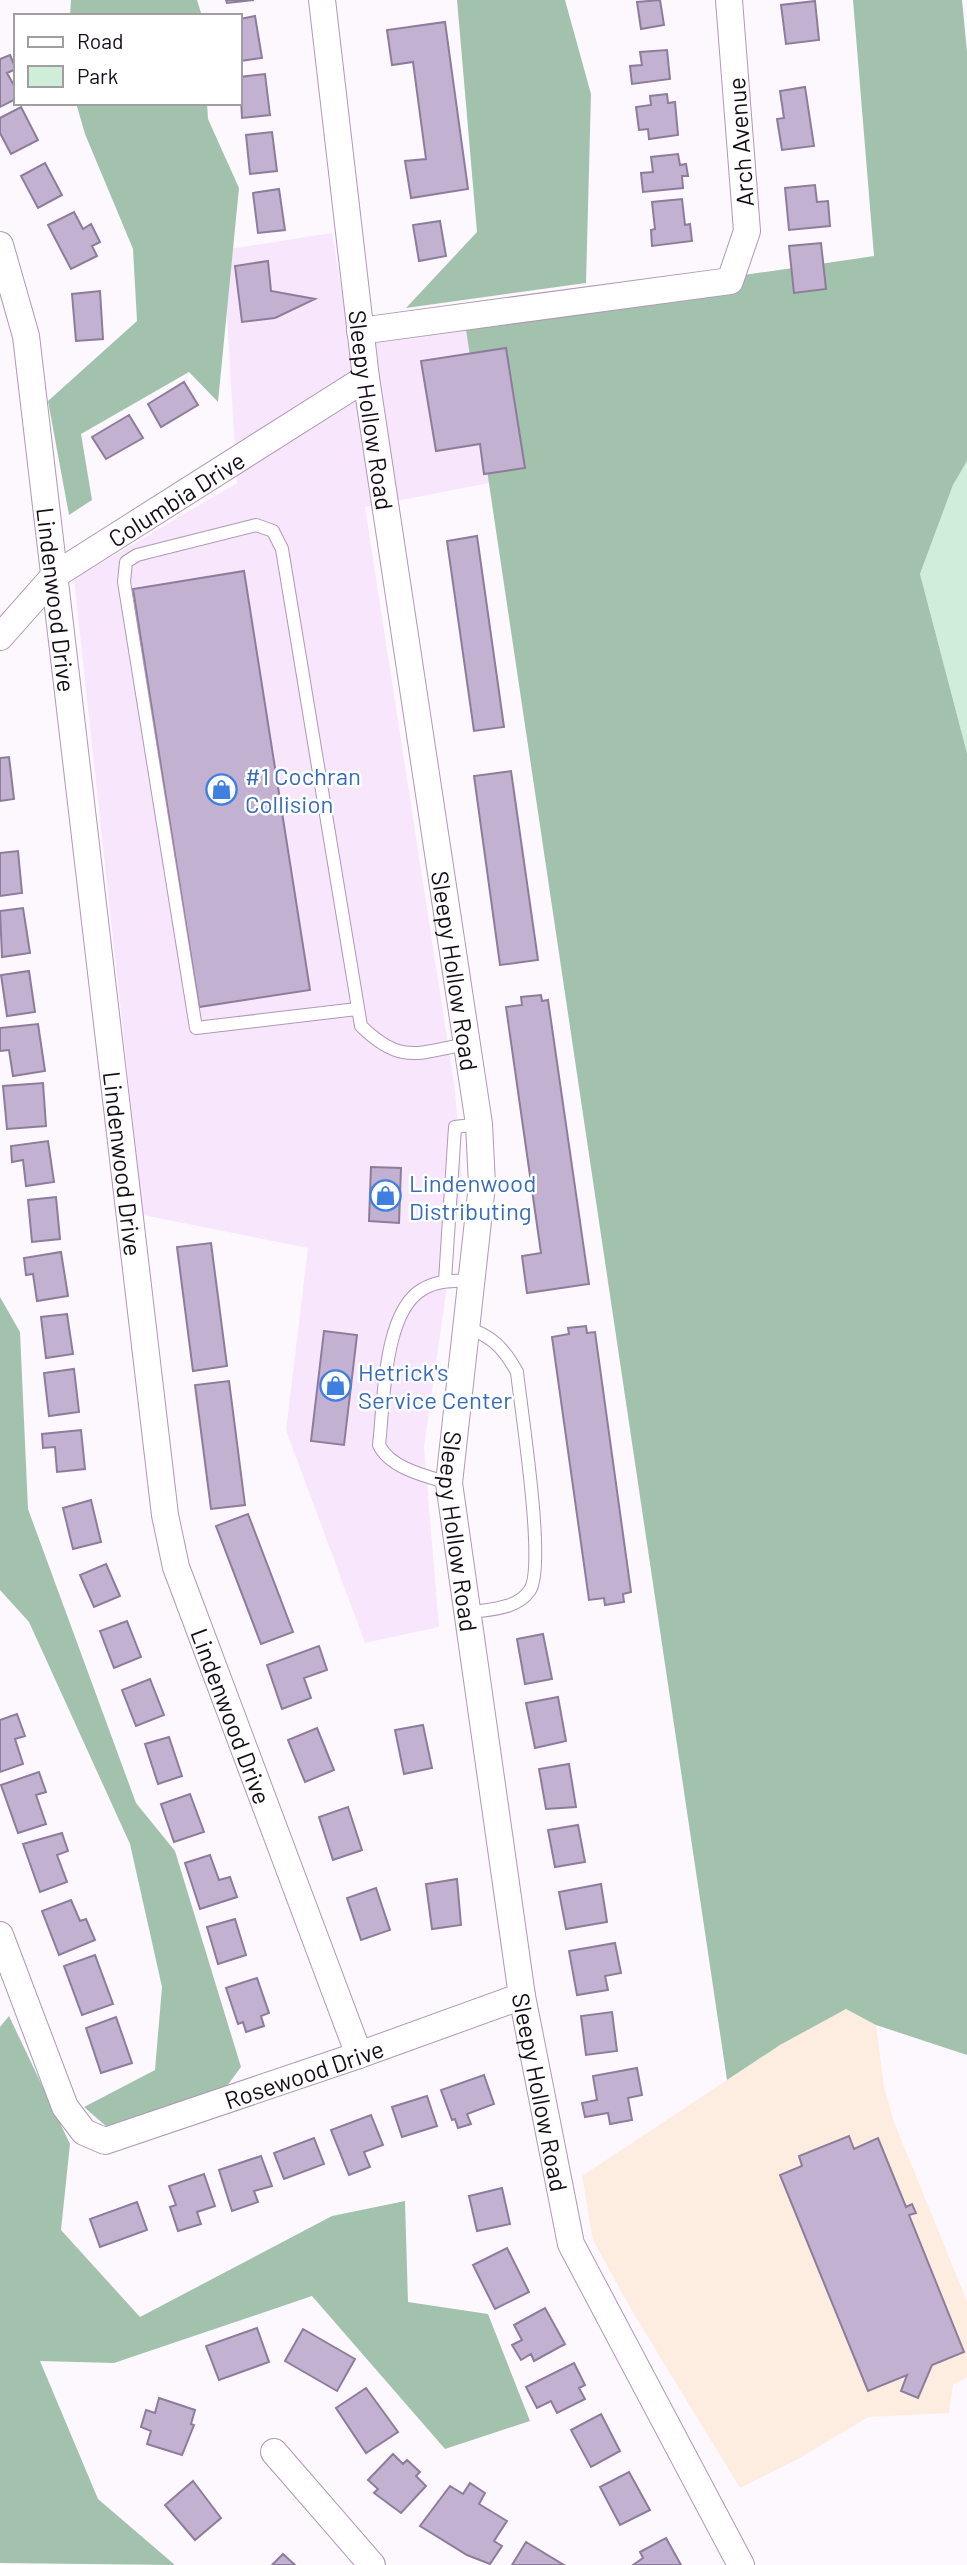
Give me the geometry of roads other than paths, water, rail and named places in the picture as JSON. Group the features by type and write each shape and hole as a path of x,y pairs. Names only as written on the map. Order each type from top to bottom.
{"street":[{"name":"Sleepy Hollow Road","path":"322,0 366,378 479,1124 482,1185 458,1280 465,1327 449,1483 522,1996 571,2244 741,2565"},
{"name":"Arch Avenue","path":"360,331 730,281 747,231 729,0"},
{"name":"Lindenwood Drive","path":"0,244 26,336 165,1515 176,1567 359,2055"},
{"name":"Columbia Drive","path":"0,637 55,575 366,378"},
{"name":"Rosewood Drive","path":"0,1935 50,2074 65,2107 84,2132 105,2141 359,2055 522,1996"},
{"path":"274,2452 372,2565"}],"lane":[{"path":"358,1009 196,1028 124,582 126,562 137,555 256,525 273,531 282,549 358,1009 360,1026 381,1046 407,1055 467,1044"},
{"path":"127,530 137,555"},
{"path":"449,1483 420,1475 384,1456 379,1445 392,1339 403,1307 422,1289 458,1280"},
{"path":"465,1327 485,1334 503,1348 517,1373 536,1557 531,1589 514,1605 467,1613"}],"place":[{"name":"#1 Cochran Collision","path":"222,789"},
{"name":"Lindenwood Distributing","path":"386,1196"},
{"name":"Hetrick's Service Center","path":"335,1385"}]}
